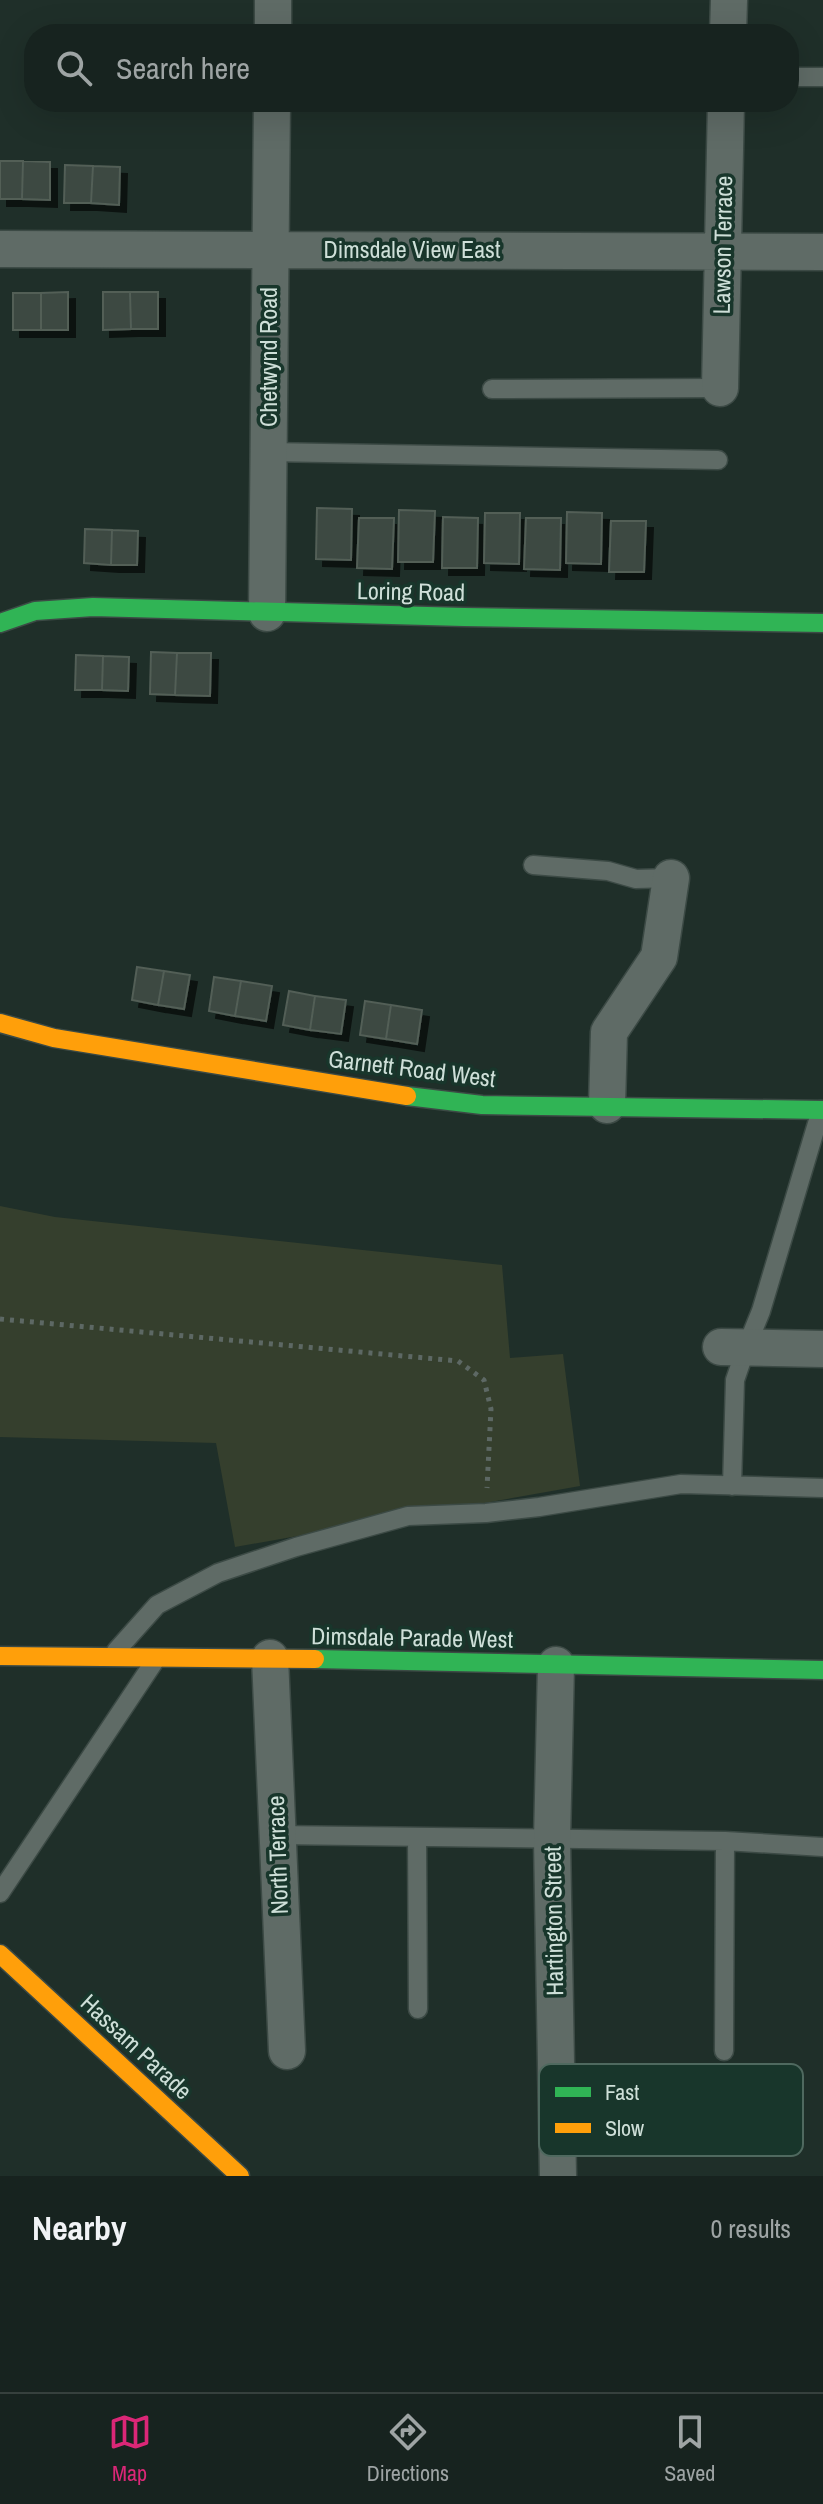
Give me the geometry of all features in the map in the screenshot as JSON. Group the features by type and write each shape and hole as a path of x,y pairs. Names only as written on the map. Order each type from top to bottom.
{"street":[{"path":"273,0 273,24"},
{"path":"728,24 729,0"},
{"name":"Chetwynd Road","path":"267,613 272,112"},
{"name":"Lawson Terrace","path":"720,388 726,112"},
{"name":"Dimsdale View East","path":"0,249 823,252"},
{"name":"Loring Road","path":"0,623 35,611 93,607 823,623"},
{"path":"607,1105 609,1032 659,957 671,878"},
{"name":"Garnett Road West","path":"0,1023 54,1038 437,1101 482,1105 822,1107"},
{"path":"733,1348 823,1349"},
{"name":"Dimsdale Parade West","path":"0,1656 270,1658 823,1670"},
{"name":"North Terrace","path":"270,1658 287,2051"},
{"name":"Hartington Street","path":"556,1665 552,1840 556,2064"},
{"name":"Hassam Parade","path":"0,1954 240,2176"},
{"name":"Hartington Street","path":"558,2156 558,2176"}],"lane":[{"path":"799,77 823,77"},
{"path":"492,389 720,388"},
{"path":"268,452 718,460"},
{"path":"533,865 608,871 636,879 671,878"},
{"path":"732,1486 733,1348 761,1311 822,1107"},
{"path":"112,1656 157,1605 218,1573 296,1547 408,1516 539,1507 681,1484 823,1488"},
{"path":"0,1893 158,1657"},
{"path":"277,1835 725,1841 823,1847"},
{"path":"417,1837 418,2009"},
{"path":"724,2051 725,1841"}],"path":[{"path":"0,1319 458,1361 484,1380 491,1409 486,1513"}],"green space":[{"path":"0,1206 55,1217 502,1265 510,1358 563,1354 580,1486 235,1547 216,1443 0,1437"}],"building":[{"path":"0,161 23,161 22,199 0,199"},
{"path":"23,161 50,162 50,200 22,199"},
{"path":"65,165 93,166 91,203 64,203"},
{"path":"93,166 120,167 119,205 91,203"},
{"path":"68,292 68,330 41,330 41,293"},
{"path":"103,292 130,292 131,329 103,330"},
{"path":"130,292 158,292 158,329 131,329"},
{"path":"13,293 41,293 41,330 13,330"},
{"path":"317,508 352,509 351,560 316,559"},
{"path":"399,510 435,511 433,562 398,562"},
{"path":"567,512 602,513 601,564 566,563"},
{"path":"485,513 520,513 519,564 484,563"},
{"path":"443,517 478,518 477,568 442,568"},
{"path":"359,518 394,518 392,569 357,568"},
{"path":"526,518 561,518 560,570 524,569"},
{"path":"611,521 646,521 644,572 609,572"},
{"path":"85,529 112,530 111,565 84,563"},
{"path":"112,530 138,531 137,565 111,565"},
{"path":"151,652 177,653 175,695 150,694"},
{"path":"177,653 211,653 210,696 175,695"},
{"path":"76,655 103,656 102,690 75,690"},
{"path":"103,656 129,657 128,691 102,690"},
{"path":"137,967 164,971 158,1005 132,1000"},
{"path":"164,971 190,975 184,1009 158,1005"},
{"path":"214,977 241,981 235,1016 209,1011"},
{"path":"241,981 272,986 266,1021 235,1016"},
{"path":"289,991 315,996 310,1030 283,1025"},
{"path":"315,996 346,1000 341,1034 310,1030"},
{"path":"365,1001 391,1005 386,1039 360,1035"},
{"path":"391,1005 422,1010 417,1044 386,1039"}],"traffic: fast":[{"path":"0,623 35,611 93,607 823,623"},
{"path":"407,1096 482,1105 823,1110"},
{"path":"315,1659 823,1670"}],"traffic: slow":[{"path":"0,1023 54,1038 407,1096"},
{"path":"0,1656 315,1659"},
{"path":"0,1954 240,2176"}]}
